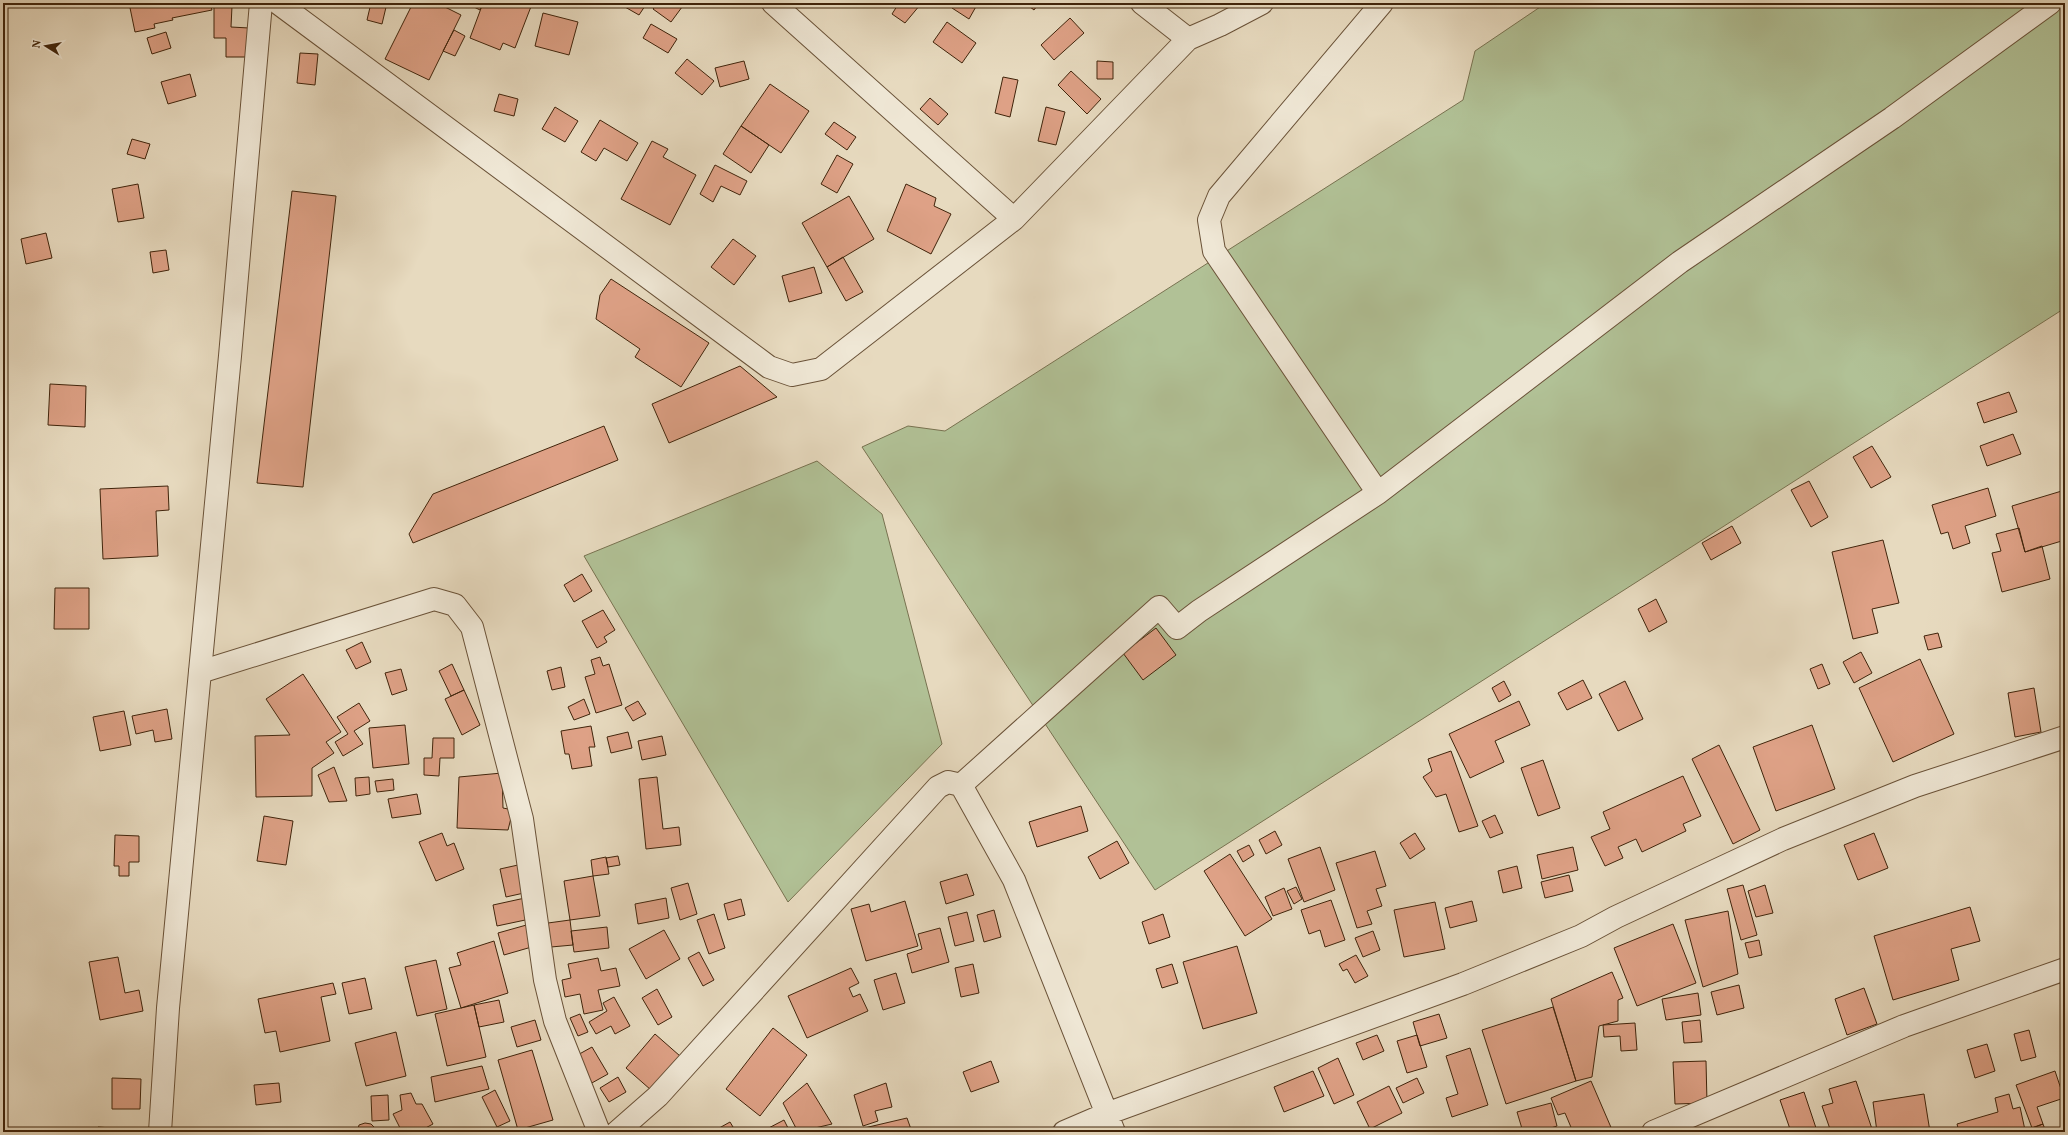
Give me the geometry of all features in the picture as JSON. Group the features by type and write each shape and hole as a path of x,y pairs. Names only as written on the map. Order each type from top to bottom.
{"street":[{"path":"160,1132 168,1008 261,3"},
{"path":"278,3 769,367 792,375 821,369 1014,219 1188,39 1220,25 1262,3"},
{"path":"773,3 1014,219"},
{"path":"1142,3 1188,39"},
{"path":"1378,493 1214,251 1209,220 1219,196 1382,3"},
{"path":"961,785 1159,607 1177,628 1199,611 1378,493 1680,262 1892,118 2050,3"},
{"path":"200,672 434,599 455,605 472,627 522,819 545,980 555,1021 599,1132"},
{"path":"1064,1132 1110,1123 1463,984 1581,936 1616,917 1782,839 1914,786 2065,736"},
{"path":"617,1132 658,1096 938,787 948,782 961,785 1014,880 1110,1123"},
{"path":"1653,1132 1904,1026 2065,968"}],"green space":[{"path":"1546,3 2065,3 2065,308 1155,890 862,447 908,426 945,431 1463,100 1475,51"},
{"path":"817,461 882,514 942,744 788,902 584,556"}],"building":[{"path":"129,3 210,3 212,10 172,18 173,20 154,24 155,28 135,32"},
{"path":"371,3 387,3 382,24 367,20"},
{"path":"413,3 437,3 461,15 429,80 385,59"},
{"path":"466,3 483,3 480,10"},
{"path":"483,3 532,4 515,48 503,43 500,50 470,38"},
{"path":"618,3 647,3 639,15"},
{"path":"658,3 685,3 671,22 653,9"},
{"path":"899,3 920,5 905,23 892,14"},
{"path":"955,3 978,3 969,19 952,8"},
{"path":"1025,3 1039,3 1034,10"},
{"path":"214,6 232,6 231,27 249,28 248,57 226,57 226,38 214,38"},
{"path":"543,13 578,22 569,55 535,46"},
{"path":"1070,18 1084,33 1054,60 1041,45"},
{"path":"947,22 976,43 962,63 933,42"},
{"path":"651,24 677,39 668,53 643,38"},
{"path":"454,30 465,36 455,56 443,51"},
{"path":"166,32 171,48 152,54 147,38"},
{"path":"300,53 318,54 315,85 297,83"},
{"path":"687,59 714,81 702,95 675,73"},
{"path":"744,61 749,79 720,87 715,68"},
{"path":"1097,61 1113,62 1113,79 1097,79"},
{"path":"1071,71 1101,99 1087,114 1058,85"},
{"path":"190,74 196,96 168,104 161,82"},
{"path":"1003,77 1018,80 1010,117 995,113"},
{"path":"770,84 809,111 781,153 741,126"},
{"path":"499,94 518,99 514,116 494,111"},
{"path":"930,98 948,114 938,125 920,109"},
{"path":"555,107 578,121 565,142 542,129"},
{"path":"1046,107 1065,112 1056,145 1038,141"},
{"path":"600,120 638,143 627,161 604,148 596,161 581,152"},
{"path":"834,122 856,137 847,150 825,134"},
{"path":"741,126 769,145 751,173 723,154"},
{"path":"132,139 150,144 145,159 127,154"},
{"path":"652,141 668,149 663,157 696,175 670,225 621,199"},
{"path":"837,155 853,164 837,193 821,184"},
{"path":"715,165 747,181 740,195 721,186 713,202 700,194"},
{"path":"138,184 144,218 118,222 112,189"},
{"path":"906,184 936,198 934,206 951,214 931,254 887,231"},
{"path":"292,191 336,196 303,487 257,483"},
{"path":"849,196 874,239 827,267 802,223"},
{"path":"46,233 52,258 26,264 21,239"},
{"path":"733,239 756,256 734,285 711,267"},
{"path":"166,250 169,270 153,273 150,252"},
{"path":"843,257 863,292 846,301 827,267"},
{"path":"814,267 822,293 789,302 782,276"},
{"path":"611,279 709,343 681,387 635,357 640,349 596,319 600,295"},
{"path":"740,366 777,397 669,443 652,404"},
{"path":"50,384 86,386 85,427 48,425"},
{"path":"2009,392 2017,412 1984,423 1977,403"},
{"path":"604,426 618,460 413,543 409,534 433,494"},
{"path":"2013,434 2021,454 1987,466 1980,446"},
{"path":"1872,446 1891,477 1871,488 1853,457"},
{"path":"1809,481 1828,517 1811,527 1791,490"},
{"path":"168,486 169,510 156,511 158,556 103,559 100,489"},
{"path":"1988,488 1996,516 1965,526 1970,543 1953,549 1948,532 1941,534 1932,505"},
{"path":"2065,490 2065,540 2025,552 2012,506"},
{"path":"1732,526 1741,543 1711,560 1702,543"},
{"path":"2019,528 2025,552 2042,546 2050,579 2002,592 1992,553 2001,551 1996,534"},
{"path":"1883,540 1899,603 1872,609 1878,633 1853,639 1832,552"},
{"path":"582,574 592,591 574,602 564,585"},
{"path":"55,588 89,588 89,629 54,629"},
{"path":"1656,599 1667,622 1649,632 1638,609"},
{"path":"603,610 615,630 604,637 607,642 597,648 582,621"},
{"path":"1156,628 1176,655 1143,680 1123,653"},
{"path":"1938,633 1942,647 1928,650 1924,636"},
{"path":"362,642 371,662 356,669 346,650"},
{"path":"1861,652 1872,673 1854,683 1843,662"},
{"path":"600,657 603,666 609,664 622,705 596,713 585,677 595,674 591,660"},
{"path":"1920,659 1954,734 1893,762 1859,688"},
{"path":"452,664 464,690 451,696 439,671"},
{"path":"1822,664 1830,684 1818,689 1810,669"},
{"path":"561,667 565,687 552,690 547,671"},
{"path":"401,669 407,690 392,695 385,673"},
{"path":"303,674 341,732 326,742 334,753 312,768 312,796 256,797 255,736 290,735 266,699"},
{"path":"1583,680 1592,698 1567,710 1558,693"},
{"path":"1504,681 1511,695 1499,702 1492,688"},
{"path":"1625,681 1643,719 1618,731 1599,694"},
{"path":"2034,688 2041,732 2015,737 2008,693"},
{"path":"464,690 480,725 462,735 445,699"},
{"path":"584,699 590,714 574,720 568,707"},
{"path":"638,701 646,714 633,721 625,708"},
{"path":"1519,701 1530,725 1495,741 1504,762 1470,778 1449,734"},
{"path":"359,703 370,721 354,731 363,744 343,756 335,742 348,734 337,717"},
{"path":"167,709 172,739 155,742 153,730 136,734 132,716"},
{"path":"124,711 131,745 100,751 93,717"},
{"path":"405,725 409,764 373,768 369,728"},
{"path":"1812,725 1835,789 1776,811 1753,747"},
{"path":"591,726 595,747 589,747 592,766 572,769 569,754 565,754 561,731"},
{"path":"628,732 632,748 611,753 607,737"},
{"path":"662,736 666,755 642,760 638,741"},
{"path":"433,738 454,738 454,758 440,758 439,776 424,775 424,758 432,758"},
{"path":"1719,745 1760,830 1733,844 1692,759"},
{"path":"1451,751 1478,826 1459,832 1446,794 1436,797 1423,777 1432,771 1428,759"},
{"path":"1543,760 1560,808 1538,816 1521,768"},
{"path":"334,767 347,801 329,802 318,775"},
{"path":"502,773 503,808 513,810 508,830 457,828 459,777"},
{"path":"1683,776 1701,816 1683,824 1686,831 1642,852 1636,839 1618,847 1623,858 1605,866 1591,837 1610,829 1603,812"},
{"path":"369,777 370,794 356,796 355,778"},
{"path":"657,777 663,829 679,827 681,845 646,849 639,779"},
{"path":"393,779 394,790 377,792 375,781"},
{"path":"417,794 421,814 392,818 388,799"},
{"path":"1081,806 1088,831 1037,847 1029,822"},
{"path":"1495,815 1503,833 1490,838 1482,821"},
{"path":"264,816 293,821 286,865 257,861"},
{"path":"1275,831 1282,845 1266,854 1259,840"},
{"path":"442,833 447,846 454,843 464,869 436,881 419,842"},
{"path":"1415,833 1425,849 1410,859 1400,843"},
{"path":"1874,833 1888,868 1858,880 1844,845"},
{"path":"115,835 139,836 139,862 129,862 129,876 119,876 119,866 114,866"},
{"path":"1117,841 1129,863 1100,879 1088,857"},
{"path":"1249,845 1254,855 1243,862 1237,851"},
{"path":"1320,847 1335,890 1304,902 1288,859"},
{"path":"1573,847 1578,870 1542,879 1537,855"},
{"path":"1375,851 1386,886 1376,889 1382,906 1367,911 1372,924 1357,928 1336,863"},
{"path":"1230,854 1272,919 1245,936 1204,871"},
{"path":"618,856 620,865 608,867 606,858"},
{"path":"606,857 609,874 593,876 591,860"},
{"path":"518,865 524,893 506,897 500,869"},
{"path":"1517,866 1522,888 1503,893 1498,871"},
{"path":"967,874 974,895 946,904 940,882"},
{"path":"1569,875 1573,891 1545,898 1541,882"},
{"path":"593,876 600,916 570,920 564,881"},
{"path":"688,883 697,914 680,920 671,888"},
{"path":"1743,885 1757,935 1741,940 1727,889"},
{"path":"1765,885 1773,913 1756,917 1748,891"},
{"path":"1296,887 1302,899 1294,904 1287,891"},
{"path":"1284,888 1292,909 1273,916 1265,897"},
{"path":"525,898 530,919 497,926 493,905"},
{"path":"666,898 669,918 638,924 635,904"},
{"path":"741,899 745,915 728,920 724,904"},
{"path":"1331,900 1345,940 1325,947 1320,930 1309,934 1301,910"},
{"path":"905,901 918,946 866,961 851,909 869,904 871,912"},
{"path":"1472,901 1477,921 1450,928 1445,908"},
{"path":"1435,902 1445,949 1404,957 1394,910"},
{"path":"1970,907 1980,941 1951,949 1959,980 1893,1000 1874,936"},
{"path":"994,910 1001,937 984,942 977,915"},
{"path":"1728,911 1738,974 1703,987 1685,920"},
{"path":"967,912 974,941 955,946 948,917"},
{"path":"714,914 725,948 709,954 697,920"},
{"path":"1163,914 1170,937 1149,944 1142,922"},
{"path":"570,920 573,945 551,947 548,923"},
{"path":"530,924 535,946 504,955 498,933"},
{"path":"1673,924 1696,983 1637,1006 1614,948"},
{"path":"607,927 609,948 574,952 571,931"},
{"path":"940,928 949,962 912,973 907,954 922,949 918,934"},
{"path":"664,930 680,959 646,979 629,949"},
{"path":"1373,931 1380,950 1363,957 1355,938"},
{"path":"1759,940 1762,955 1749,958 1745,943"},
{"path":"494,941 508,993 461,1008 449,968 461,965 457,953"},
{"path":"1237,946 1257,1013 1203,1029 1183,962"},
{"path":"699,952 714,980 703,986 688,958"},
{"path":"1356,955 1368,976 1355,983 1347,969 1343,971 1339,964"},
{"path":"118,957 125,993 139,990 143,1011 100,1020 89,962"},
{"path":"598,958 601,971 616,968 620,986 598,990 603,1010 584,1014 580,994 565,997 562,980 571,978 568,964"},
{"path":"436,960 447,1009 417,1016 405,967"},
{"path":"973,964 979,993 961,997 955,968"},
{"path":"1172,964 1178,983 1162,988 1156,969"},
{"path":"851,968 859,983 849,988 853,997 860,994 868,1011 807,1038 788,996"},
{"path":"1612,972 1623,998 1618,1000 1618,1021 1599,1026 1592,1077 1576,1081 1551,999"},
{"path":"896,973 905,1003 883,1010 874,980"},
{"path":"365,978 372,1009 349,1014 342,983"},
{"path":"333,983 336,994 321,997 330,1041 280,1052 276,1031 265,1033 258,999"},
{"path":"1739,985 1744,1008 1717,1015 1711,992"},
{"path":"1864,988 1877,1024 1847,1035 1835,999"},
{"path":"657,989 672,1017 658,1025 642,998"},
{"path":"1698,993 1701,1015 1666,1020 1662,999"},
{"path":"614,997 630,1026 615,1034 611,1026 596,1034 589,1022 607,1011 603,1003"},
{"path":"499,1000 504,1022 479,1027 474,1005"},
{"path":"474,1005 486,1057 447,1066 435,1014"},
{"path":"1553,1007 1576,1081 1506,1104 1482,1030"},
{"path":"580,1014 588,1032 578,1036 570,1018"},
{"path":"1439,1014 1447,1038 1420,1046 1413,1022"},
{"path":"535,1020 541,1040 517,1047 511,1027"},
{"path":"1700,1020 1702,1042 1684,1043 1682,1022"},
{"path":"1635,1023 1637,1050 1621,1051 1620,1036 1604,1037 1603,1025"},
{"path":"773,1028 807,1055 760,1116 726,1089"},
{"path":"2029,1030 2036,1057 2021,1061 2014,1034"},
{"path":"396,1032 406,1076 366,1086 355,1043"},
{"path":"655,1034 680,1056 651,1090 626,1068"},
{"path":"1377,1035 1384,1051 1363,1060 1356,1043"},
{"path":"1417,1035 1427,1067 1407,1073 1397,1041"},
{"path":"1987,1044 1995,1071 1975,1078 1967,1050"},
{"path":"592,1047 608,1074 590,1084 574,1057"},
{"path":"1470,1048 1488,1105 1452,1117 1446,1098 1458,1094 1446,1056"},
{"path":"532,1050 553,1120 518,1130 498,1060"},
{"path":"1338,1058 1354,1095 1334,1104 1318,1068"},
{"path":"991,1061 999,1082 971,1092 963,1072"},
{"path":"1706,1061 1707,1103 1675,1104 1673,1062"},
{"path":"482,1066 489,1089 435,1102 431,1077"},
{"path":"1313,1071 1324,1096 1284,1112 1274,1087"},
{"path":"2055,1071 2064,1098 2037,1107 2043,1124 2032,1128 2016,1085"},
{"path":"618,1077 626,1092 609,1102 600,1088"},
{"path":"112,1078 141,1079 140,1109 112,1109"},
{"path":"1417,1078 1424,1093 1403,1103 1396,1088"},
{"path":"1591,1081 1613,1132 1573,1132 1565,1113 1558,1115 1551,1098"},
{"path":"1856,1081 1873,1132 1831,1132 1822,1106 1833,1103 1829,1089"},
{"path":"279,1083 281,1102 256,1105 254,1085"},
{"path":"807,1083 832,1124 798,1132 783,1103"},
{"path":"886,1083 892,1107 875,1111 878,1121 863,1126 854,1095"},
{"path":"1389,1086 1402,1113 1370,1129 1357,1102"},
{"path":"495,1090 510,1121 497,1127 482,1097"},
{"path":"1804,1092 1817,1131 1791,1132 1780,1100"},
{"path":"411,1093 416,1104 422,1104 433,1124 418,1132 402,1132 393,1114 402,1110 400,1095"},
{"path":"1924,1094 1930,1132 1877,1132 1873,1102"},
{"path":"2009,1094 2013,1109 2020,1107 2025,1130 2017,1132 1959,1132 1957,1124 1998,1112 1995,1098"},
{"path":"388,1095 389,1120 372,1121 371,1096"},
{"path":"1551,1103 1557,1126 1538,1132 1523,1132 1517,1112"},
{"path":"907,1118 912,1132 860,1132 860,1129"},
{"path":"784,1120 790,1132 761,1132"},
{"path":"730,1122 736,1132 712,1132"},
{"path":"365,1123 371,1124 375,1128 375,1132 357,1132 359,1125"},
{"path":"2043,1124 2046,1132 2019,1132 2032,1128"},
{"path":"98,1127 126,1129 126,1132 98,1132"}]}
